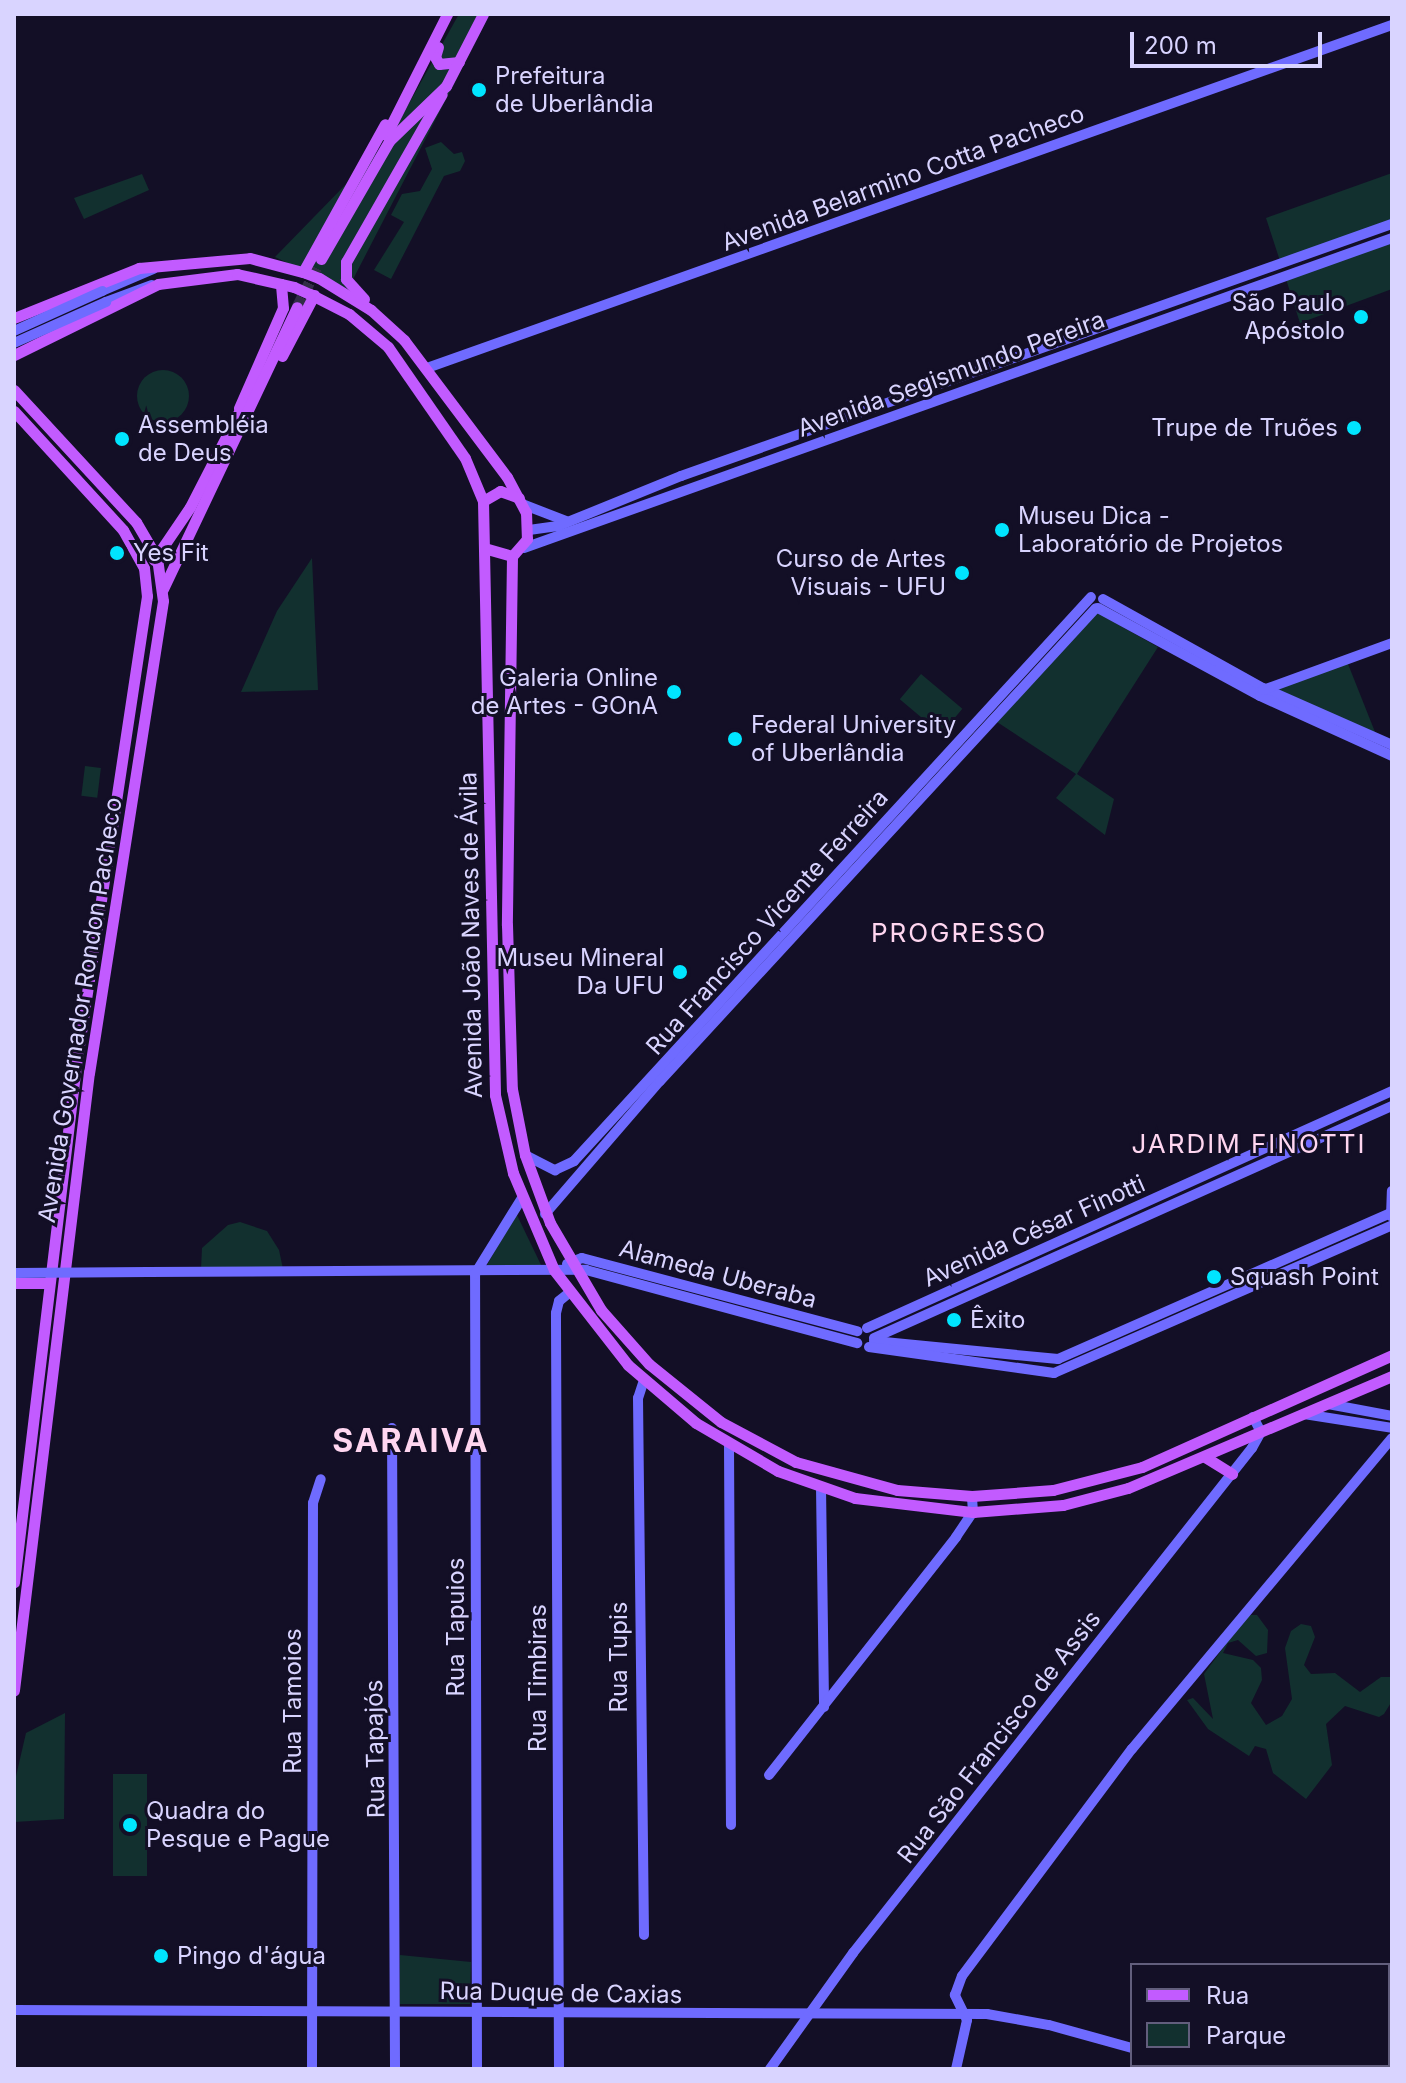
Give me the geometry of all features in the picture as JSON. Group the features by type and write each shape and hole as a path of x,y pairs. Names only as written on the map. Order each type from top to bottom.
{"main road":[{"path":"446,86 389,141 319,258 447,14"},
{"path":"455,14 435,57 442,66 459,62"},
{"path":"14,355 158,284 237,274 294,287 374,333 407,372 465,458 483,501 488,549 512,556 524,548 529,530 521,501 427,368 346,279 346,262 446,86 483,14"},
{"path":"304,272 424,63"},
{"path":"36,343 22,333 18,317 125,273 207,258 250,258 304,272 371,310"},
{"path":"235,429 283,308 281,284"},
{"path":"14,411 109,512 144,568 157,558 312,295"},
{"path":"163,589 295,306"},
{"path":"407,372 427,368"},
{"name":"Avenida Governador Rondon Pacheco","path":"14,390 128,511 157,558 163,589 89,1072 14,1690"},
{"path":"483,501 500,491 521,501"},
{"name":"Avenida João Naves de Ávila","path":"488,549 491,1071 504,1145 522,1198 555,1272 569,1293 644,1380 729,1445 821,1487 913,1509 973,1512 1097,1497 1205,1457 1392,1376"},
{"name":"Avenida João Naves de Ávila","path":"512,556 509,1065 525,1155 545,1214 572,1266 601,1310 649,1364 733,1429 796,1462 858,1482 972,1496 1101,1481 1392,1355"},
{"name":"Avenida Governador Rondon Pacheco","path":"14,1582 86,994 144,638 144,568"},
{"path":"490,909 508,914"},
{"path":"14,1283 49,1283"},
{"path":"1205,1457 1232,1474"}],"street":[{"name":"Avenida Belarmino Cotta Pacheco","path":"427,368 1392,25"},
{"name":"Avenida Segismundo Pereira","path":"529,530 566,521 1035,349 1392,224"},
{"name":"Avenida Segismundo Pereira","path":"524,548 1392,238"},
{"path":"14,343 155,268"},
{"path":"14,331 104,296 158,284"},
{"path":"1035,349 1039,363"},
{"path":"521,501 566,521"},
{"path":"1097,603 1262,692 1392,756"},
{"name":"Rua Francisco Vicente Ferreira","path":"525,1155 545,1168 565,1168 629,1110 923,796 1097,603"},
{"name":"Rua Francisco Vicente Ferreira","path":"545,1214 629,1110 1097,603"},
{"path":"1262,692 1392,643"},
{"path":"1262,692 1392,745"},
{"name":"Avenida César Finotti","path":"868,1337 1392,1091"},
{"name":"Avenida César Finotti","path":"868,1337 1392,1106"},
{"path":"1391,1215 1392,1191"},
{"path":"475,1274 522,1198"},
{"name":"Alameda Uberaba","path":"572,1266 857,1343 868,1337 1047,1359 1069,1356 1391,1215"},
{"name":"Alameda Uberaba","path":"572,1266 582,1258 868,1337 1054,1373 1392,1225"},
{"path":"14,1273 475,1274 555,1272 572,1266"},
{"name":"Rua Tapuios","path":"475,1274 477,2069"},
{"name":"Rua Timbiras","path":"559,2069 556,1313 559,1301 569,1293"},
{"name":"Rua Tupis","path":"644,1380 638,1404 644,1935"},
{"path":"1328,1404 1392,1416"},
{"path":"1304,1414 1392,1428"},
{"path":"1253,1417 1261,1432"},
{"name":"Rua Tapajós","path":"392,1428 395,2069"},
{"name":"Rua São Francisco de Assis","path":"770,2069 807,2014 1232,1474 1261,1432"},
{"path":"956,2069 967,2016 955,1995 982,1948 1132,1749 1392,1438"},
{"path":"729,1445 731,1825"},
{"name":"Rua Tamoios","path":"312,2069 313,1503 321,1479"},
{"path":"821,1487 824,1707"},
{"path":"769,1775 973,1512 972,1496"},
{"name":"Rua Duque de Caxias","path":"14,2010 967,2016 1049,2025 1130,2047"}],"green space":[{"path":"459,14 490,14 347,291 275,257 388,141"},
{"path":"441,142 454,154 462,152 465,161 460,171 444,176 391,279 374,270 404,222 391,215 402,194 420,191 432,169 425,148"},
{"path":"1392,173 1392,222 1280,261 1266,218"},
{"path":"142,174 149,190 84,219 74,198"},
{"path":"1392,237 1392,289 1300,323 1285,276"},
{"path":"163,370 181,378 189,396 181,414 163,422 145,414 137,396 145,378"},
{"path":"312,558 318,690 241,692 277,611"},
{"path":"1097,613 1158,647 1077,774 1114,799 1105,835 1056,798 1076,774 997,722"},
{"path":"1346,659 1377,737 1263,687"},
{"path":"921,674 962,709 941,734 900,699"},
{"path":"85,766 101,768 97,798 81,796"},
{"path":"516,1213 542,1267 486,1267"},
{"path":"240,1222 267,1231 279,1250 283,1269 201,1269 202,1248 228,1225"},
{"path":"1257,1615 1268,1630 1267,1653 1256,1656 1238,1640 1228,1643 1223,1653 1253,1660 1261,1668 1262,1680 1251,1703 1266,1725 1282,1716 1292,1699 1285,1648 1291,1631 1301,1624 1311,1626 1315,1637 1304,1665 1311,1674 1335,1673 1360,1692 1381,1677 1392,1677 1392,1701 1384,1714 1379,1717 1345,1706 1326,1724 1332,1765 1306,1799 1273,1773 1266,1749 1255,1746 1249,1756 1208,1729 1187,1700 1193,1698 1213,1719 1204,1674 1245,1618"},
{"path":"65,1713 64,1819 14,1822 14,1785 26,1733"},
{"name":"Quadra do Pesque e Pague","path":"113,1774 147,1774 147,1876 113,1876"},
{"path":"400,1955 471,1962 470,2004 400,2004"}],"tunnel":[{"path":"297,307 321,259"}],"place":[{"name":"Prefeitura de Uberlândia","path":"479,90"},
{"name":"São Paulo Apóstolo","path":"1361,317"},
{"name":"Trupe de Truões","path":"1354,428"},
{"name":"Assembléia de Deus","path":"122,439"},
{"name":"Museu Dica - Laboratório de Projetos","path":"1002,530"},
{"name":"Yes Fit","path":"117,553"},
{"name":"Curso de Artes Visuais - UFU","path":"962,573"},
{"name":"Galeria Online de Artes - GOnA","path":"674,692"},
{"name":"Federal University of Uberlândia","path":"735,739"},
{"name":"Museu Mineral Da UFU","path":"680,972"},
{"name":"Squash Point","path":"1214,1277"},
{"name":"Êxito","path":"954,1320"},
{"name":"Quadra do Pesque e Pague","path":"130,1825"},
{"name":"Pingo d'água","path":"161,1956"}],"district":[{"name":"PROGRESSO","path":"959,933"},
{"name":"JARDIM FINOTTI","path":"1249,1144"},
{"name":"SARAIVA","path":"411,1441"}]}
